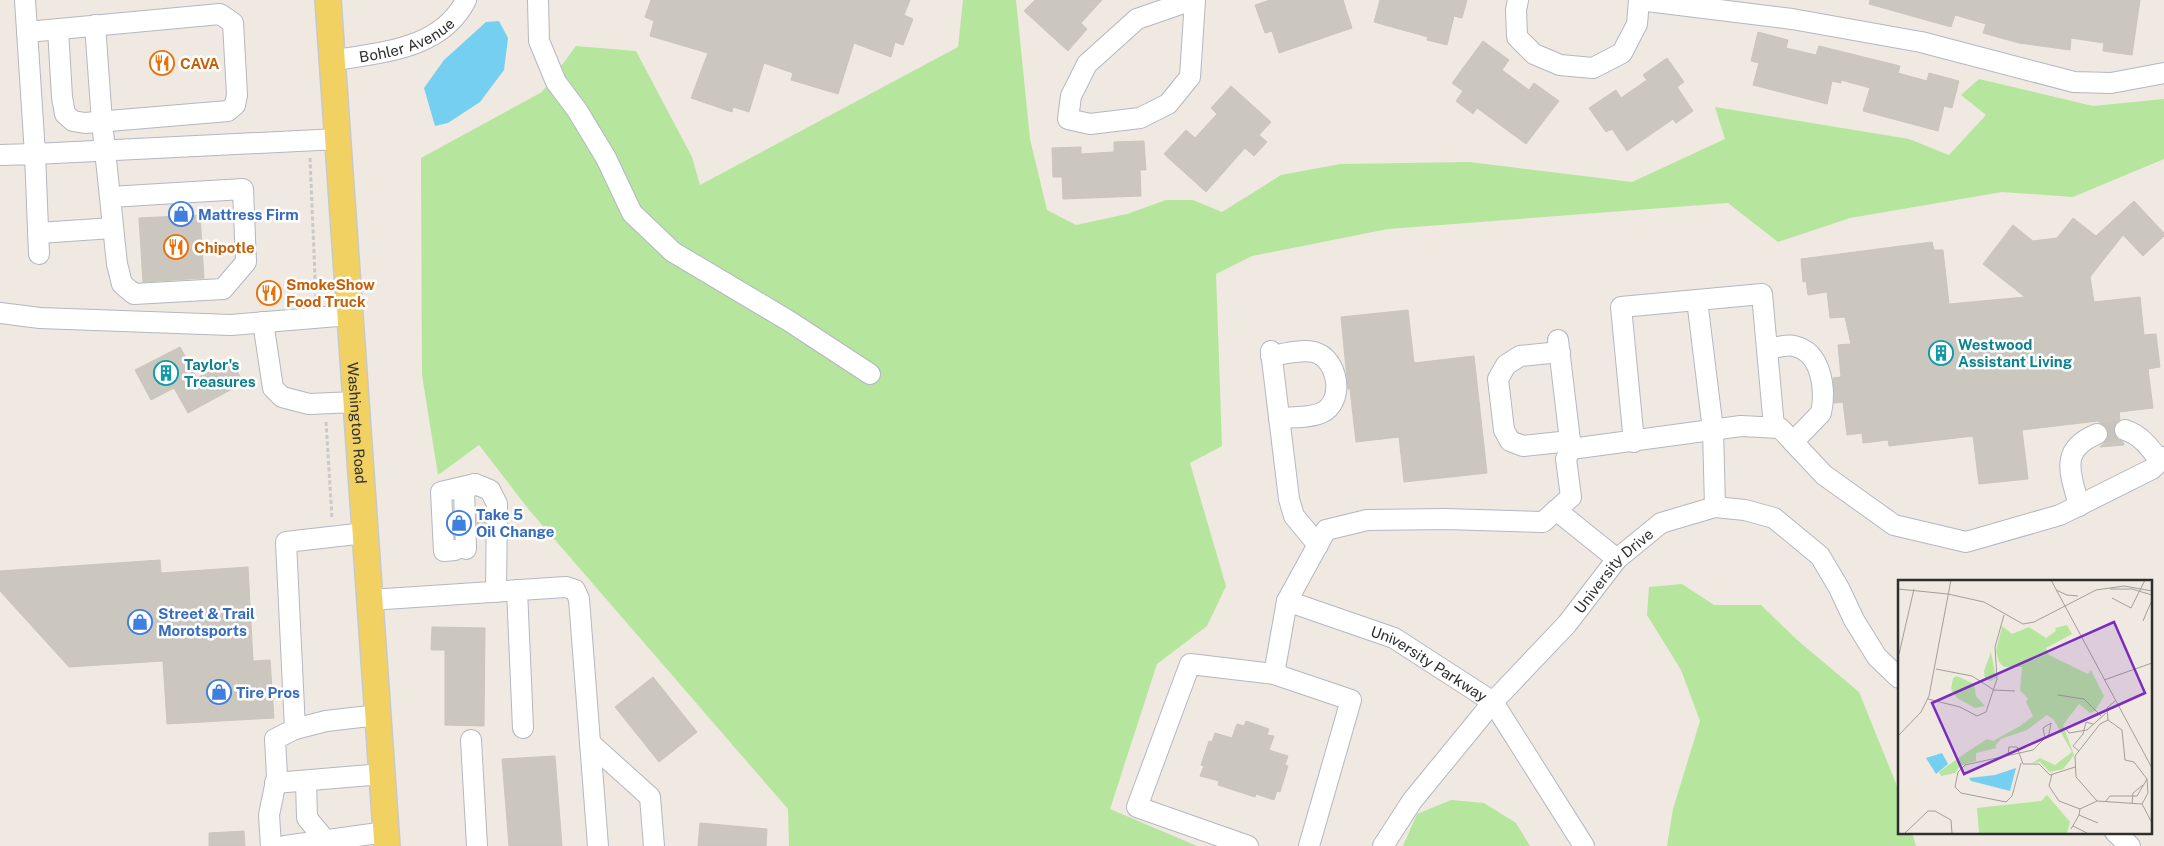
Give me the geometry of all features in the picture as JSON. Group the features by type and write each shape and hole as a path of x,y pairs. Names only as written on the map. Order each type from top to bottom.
{"main road":[{"name":"Washington Road","path":"328,0 387,839"}],"street":[{"path":"24,0 35,154 39,254"},
{"name":"Bohler Avenue","path":"332,62 403,48 429,39 444,28 466,0"},
{"path":"538,0 540,41 556,82 577,110 606,158 632,213 672,252 789,321 870,374"},
{"path":"1194,0 1190,78 1168,104 1140,118 1090,124 1068,120 1071,96 1087,64 1137,19 1194,0"},
{"path":"1518,0 1516,10 1517,37 1534,54 1560,65 1593,68 1622,53 1637,24 1639,0 1792,20 1921,42 2074,82 2111,83 2164,73"},
{"path":"27,32 95,24 220,14 233,23 236,105 228,112 102,122 74,121 65,114 62,97 58,29"},
{"path":"95,24 102,122 113,228 117,264 122,284 134,294 223,289 246,262 243,189 110,197"},
{"path":"0,155 338,139"},
{"path":"38,233 113,228"},
{"path":"1634,442 1621,307 1762,294 1774,427"},
{"path":"1697,300 1712,430 1715,507"},
{"path":"0,313 40,318 231,325 350,315"},
{"path":"263,322 273,388 282,397 309,404 356,402"},
{"path":"1274,674 1287,601 1326,530 1368,520 1446,519 1543,522 1571,497 1566,460 1570,445 1559,346 1520,356 1506,365 1498,379 1504,430 1510,441 1524,446 1570,445 1634,442 1741,426 1780,428 1824,475 1894,525 1966,542 2060,515 2152,469 2162,459 2134,433 2124,430"},
{"path":"1767,349 1793,346 1812,356 1818,365 1822,413 1793,442"},
{"path":"1279,418 1320,414 1329,408 1335,398 1336,386 1331,364 1318,354 1304,352 1271,353 1279,418 1294,516 1318,545"},
{"path":"2079,506 2070,470 2070,461 2080,444 2097,434"},
{"path":"496,592 498,546 498,504 490,490 475,484 451,492 460,550 498,546"},
{"name":"University Drive","path":"1383,846 1412,801 1493,702 1567,624 1617,559 1661,523 1715,507 1745,510 1774,518 1820,556 1840,588 1854,620 1877,657 1898,677"},
{"path":"1556,510 1617,559"},
{"path":"295,729 286,542 365,533"},
{"path":"370,600 566,587 575,590 579,599 598,846"},
{"path":"517,590 524,728"},
{"name":"University Parkway","path":"1287,601 1394,638 1493,702 1584,846"},
{"path":"1248,846 1137,807 1190,664 1274,674 1351,700 1310,846"},
{"path":"271,846 269,815 275,784 275,739 295,729 326,721 378,715"},
{"path":"471,740 477,846"},
{"path":"590,743 650,797 654,846"},
{"path":"275,784 382,774"},
{"path":"306,781 307,818 326,844"},
{"path":"2117,834 2130,846"},
{"path":"284,846 387,839"}],"path":[{"path":"309,140 316,318"},
{"path":"325,403 333,536"}],"green space":[{"path":"963,0 1016,0 1030,139 1047,210 1076,225 1127,214 1166,200 1193,200 1222,212 1281,175 1340,164 1469,162 1632,182 1725,139 1715,107 1909,139 1949,155 1986,115 1961,95 1979,79 2093,106 2164,99 2164,159 2073,197 2002,192 1850,218 1778,242 1728,203 1388,229 1252,256 1216,274 1222,446 1190,463 1226,586 1207,626 1157,664 1110,809 1197,846 789,846 788,809 530,511 479,445 438,475 422,375 421,158 542,92 576,46 636,51 692,157 700,185 958,47"},
{"path":"1682,584 1714,605 1761,605 1796,639 1859,692 1898,789 1898,834 1913,834 1916,846 1667,846 1673,809 1700,721 1681,670 1647,615 1649,587"},
{"path":"1451,800 1484,803 1516,823 1530,846 1403,846 1417,814"}],"water":[{"path":"499,21 508,38 504,70 480,102 448,123 435,126 424,88 444,60 486,22"}],"building":[{"path":"651,0 910,0 904,15 913,19 903,45 895,42 891,57 854,43 838,94 791,80 793,73 764,63 749,112 733,107 732,112 691,98 708,53 650,36 654,21 645,17"},
{"path":"1035,0 1102,0 1081,23 1087,29 1068,51 1024,11"},
{"path":"1270,0 1343,0 1352,28 1279,53 1272,31 1265,33 1255,5"},
{"path":"1380,0 1467,0 1462,18 1454,16 1447,45 1427,40 1428,37 1374,22"},
{"path":"1870,0 2140,0 2132,55 2103,51 2104,43 2071,38 2070,50 2019,43 1983,33 1986,24 1955,15 1951,27 1869,4"},
{"path":"1758,32 1788,40 1786,48 1816,55 1819,46 1900,66 1898,73 1927,81 1929,73 1959,81 1952,108 1944,106 1938,131 1863,111 1870,88 1841,80 1841,83 1832,81 1827,104 1753,85 1759,63 1751,61"},
{"path":"1483,41 1509,60 1502,70 1529,90 1534,83 1559,101 1526,144 1477,108 1473,114 1456,101 1463,91 1452,83"},
{"path":"1667,58 1684,82 1677,87 1693,111 1676,123 1673,119 1627,151 1612,129 1606,132 1589,108 1616,90 1621,98 1647,80 1643,75"},
{"path":"1231,86 1271,122 1259,135 1267,142 1254,156 1245,148 1206,192 1164,154 1186,130 1195,138 1217,114 1211,108"},
{"path":"1144,141 1146,170 1140,170 1141,196 1063,199 1062,177 1053,177 1052,148 1081,147 1081,154 1114,152 1114,142"},
{"name":"Westwood Assistant Living","path":"2134,201 2164,233 2164,236 2143,256 2123,235 2090,277 2094,302 2140,297 2144,335 2156,334 2160,367 2148,369 2153,408 2119,412 2120,419 2114,425 2113,431 2115,437 2123,442 2124,445 2100,447 2107,441 2109,434 2107,428 2098,421 2022,430 2028,479 1979,484 1973,436 1889,446 1888,440 1863,443 1862,433 1847,435 1843,402 1834,403 1833,378 1841,377 1838,345 1851,344 1845,317 1830,318 1827,292 1808,295 1806,281 1803,282 1801,259 1932,242 1934,250 1943,250 1949,304 2025,297 1983,264 2013,225 2033,241 2057,238 2073,218 2096,236"},
{"path":"200,215 204,278 143,282 139,218"},
{"path":"1408,310 1414,363 1474,356 1487,473 1404,482 1399,437 1356,442 1350,389 1348,389 1341,317"},
{"path":"180,347 197,378 232,360 243,383 188,413 174,388 151,400 135,370"},
{"path":"485,511 485,535 477,536 477,512"},
{"name":"Street & Trail Morotsports","path":"160,560 161,573 248,567 253,661 270,660 274,718 167,724 163,661 69,667 0,591 0,571"},
{"path":"432,627 485,628 484,726 445,725 445,650 431,650"},
{"path":"653,677 697,732 659,762 615,707"},
{"path":"1246,721 1269,729 1267,735 1274,736 1269,750 1288,756 1285,765 1288,766 1280,792 1277,791 1274,800 1256,794 1255,797 1218,785 1219,781 1200,776 1204,766 1201,765 1209,741 1212,742 1215,733 1232,738 1237,724 1244,726"},
{"path":"555,756 562,846 509,846 502,759"},
{"path":"700,823 767,829 766,846 698,846"},
{"path":"244,831 245,846 209,846 209,833"}],"tunnel":[{"path":"2097,434 2125,430"}],"place":[{"name":"CAVA","path":"162,63"},
{"name":"Mattress Firm","path":"181,214"},
{"name":"Chipotle","path":"176,247"},
{"name":"SmokeShow Food Truck","path":"269,293"},
{"name":"Westwood Assistant Living","path":"1941,353"},
{"name":"Taylor's Treasures","path":"166,373"},
{"name":"Take 5 Oil Change","path":"459,523"},
{"name":"Street & Trail Morotsports","path":"140,622"},
{"name":"Tire Pros","path":"219,692"}]}
